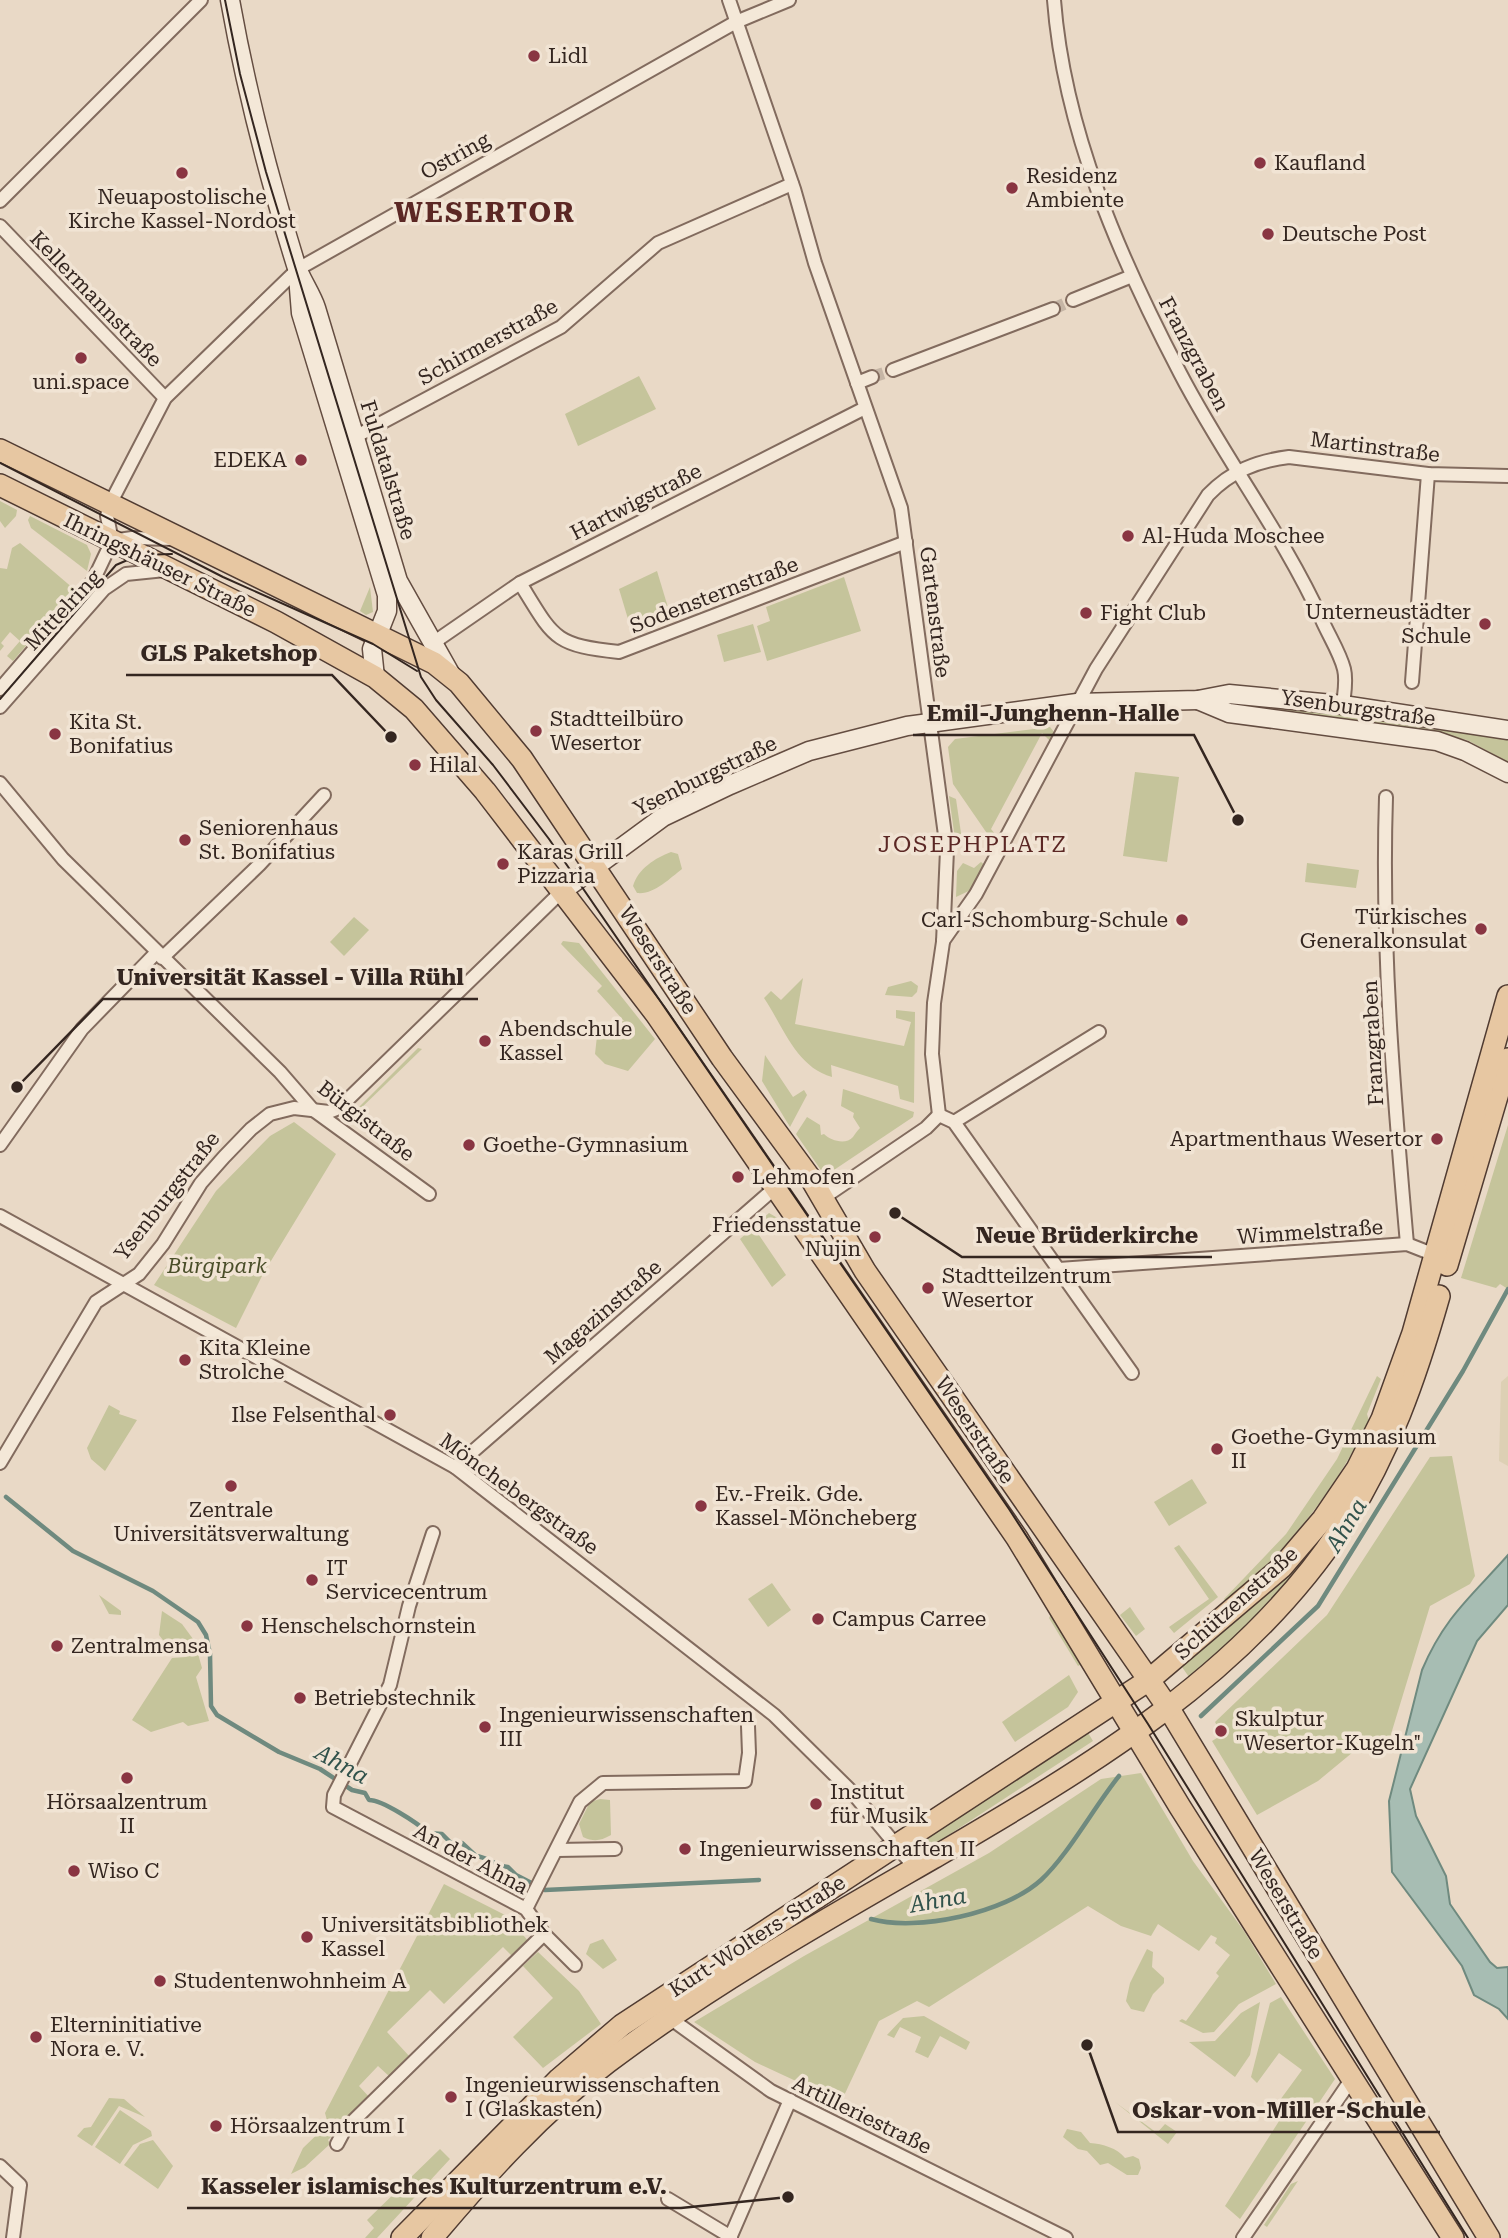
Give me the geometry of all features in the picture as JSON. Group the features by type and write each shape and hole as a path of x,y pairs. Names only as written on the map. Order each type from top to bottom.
{"main road":[{"name":"Fuldatalstraße","path":"230,0 255,119 298,269 313,299 387,595 387,611 376,634 372,653 375,677"},
{"name":"Fuldatalstraße","path":"348,441 398,581 426,649"},
{"name":"Ihringshäuser Straße","path":"0,450 376,634 426,649"},
{"name":"Ihringshäuser Straße","path":"0,485 276,622 375,677 422,717"},
{"name":"Weserstraße","path":"426,649 522,759 596,865 722,1058 823,1198 866,1270 1149,1679 1489,2238"},
{"name":"Ysenburgstraße","path":"561,892 663,817 730,785 809,751 928,722 1077,703 1198,701 1229,694 1343,705 1508,730"},
{"name":"Ysenburgstraße","path":"1198,701 1229,713 1437,741 1502,770"},
{"name":"Weserstraße","path":"422,717 485,791 656,1014 1017,1538 1215,1863 1453,2238"},
{"path":"1502,770 1508,788"},
{"name":"Schützenstraße","path":"1169,1709 1254,1633 1297,1585 1342,1527 1370,1480 1399,1420 1421,1361 1442,1257 1508,996"},
{"name":"Schützenstraße","path":"1149,1679 1282,1567 1323,1520 1350,1479 1382,1419 1442,1257 1508,1059"},
{"name":"Kurt-Wolters-Straße","path":"432,2238 546,2115 666,2008 897,1845 1149,1679"},
{"name":"Kurt-Wolters-Straße","path":"402,2238 567,2072 622,2025 666,2008 915,1868 1037,1796 1169,1709"}],"street":[{"path":"0,201 201,0"},
{"name":"Gartenstraße","path":"729,0 792,184 815,263 901,508 947,850 943,942 934,1003 932,1054 939,1115"},
{"name":"Ostring","path":"112,541 107,516 110,504 165,398 298,269 736,22 789,0"},
{"name":"Franzgraben","path":"1054,0 1056,28 1077,122 1101,200 1132,276 1186,385 1308,589 1344,668 1343,705"},
{"name":"Schirmerstraße","path":"348,441 561,327 658,243 792,184"},
{"name":"Kellermannstraße","path":"0,226 165,398"},
{"path":"1073,300 1132,276"},
{"path":"893,370 1053,309"},
{"path":"857,383 872,377"},
{"name":"Hartwigstraße","path":"426,649 520,583 865,408"},
{"name":"Martinstraße","path":"943,942 976,894 1077,703 1208,495 1223,479 1269,460 1298,457 1428,474 1508,476"},
{"path":"1412,682 1428,474"},
{"path":"112,541 181,538"},
{"name":"Mittelring","path":"0,689 93,581 112,541"},
{"name":"Sodensternstraße","path":"520,583 554,635 576,648 619,652 906,542"},
{"name":"Mittelring","path":"0,707 104,589 125,574 169,570"},
{"name":"Bürgistraße","path":"0,782 63,859 280,1072 312,1109 429,1194"},
{"path":"0,1145 82,1029 254,870 324,795"},
{"name":"Franzgraben","path":"1387,797 1384,877 1395,1112 1408,1244"},
{"name":"Ysenburgstraße","path":"0,1463 96,1302 139,1274 163,1244 201,1183 251,1129 283,1109 329,1112 340,1108 561,892"},
{"path":"954,1122 1099,1032"},
{"path":"823,1198 926,1128 939,1115 954,1122 1132,1373"},
{"name":"Magazinstraße","path":"455,1467 776,1187"},
{"name":"Mönchebergstraße","path":"0,1216 122,1286 455,1467 775,1715 852,1791 915,1868"},
{"name":"Wimmelstraße","path":"1059,1269 1408,1244 1442,1257"},
{"name":"An der Ahna","path":"433,1533 409,1606 390,1685 336,1791 333,1807 526,1909 544,1934 575,1965"},
{"path":"526,1909 580,1802 603,1783 745,1781 750,1753 748,1726"},
{"path":"557,1850 615,1849"},
{"path":"337,2144 345,2129 544,1934"},
{"name":"Artilleriestraße","path":"666,2008 678,2024 771,2091 1066,2238"},
{"path":"1243,2238 1353,2077"},
{"path":"668,2199 730,2237 789,2100"},
{"path":"0,2166 20,2185 13,2238"}],"shaded area":[{"path":"1508,1376 1508,1466 1499,1461 1501,1382"},
{"path":"1508,1555 1508,1605 1477,1641 1410,1789 1416,1816 1446,1876 1450,1904 1490,1962 1497,1968 1508,1967 1508,2019 1499,2009 1474,1995 1462,1966 1392,1872 1389,1801 1422,1670 1431,1651 1460,1608"}],"green space":[{"path":"639,376 656,409 578,446 565,414"},
{"path":"0,501 17,510 16,516 5,528 0,521"},
{"path":"30,516 87,545 91,554 87,571 31,528 28,520"},
{"path":"20,543 74,589 13,661 7,656 20,641 10,632 1,643 4,646 0,651 0,568 7,569 12,548"},
{"path":"657,571 670,614 631,629 619,589"},
{"path":"844,577 861,631 767,661 757,626 770,621 766,607"},
{"path":"370,587 373,612 366,615 360,611"},
{"path":"753,624 761,652 724,662 717,635"},
{"path":"1218,701 1288,706 1508,736 1508,762 1467,740 1435,733 1225,705"},
{"path":"1050,727 1054,732 1050,741 1042,733 991,829 999,839 995,845 953,784 948,747 955,739"},
{"path":"1135,772 1179,777 1167,862 1123,856"},
{"path":"949,796 956,799 962,840 956,846"},
{"path":"671,852 678,854 682,869 656,889 637,893 633,886 643,869"},
{"path":"981,862 986,866 975,888 956,897 957,871 963,863 974,868"},
{"path":"1307,863 1359,870 1356,888 1305,882"},
{"path":"354,917 369,930 344,956 330,942"},
{"path":"563,941 579,943 655,1039 628,1071 605,1064 595,1054 597,1036 606,1023 624,1021 597,991 602,986 561,944"},
{"path":"803,978 795,1024 904,1046 911,1022 896,1018 896,1010 915,1012 914,1103 900,1099 898,1086 831,1065 832,1077 820,1072 800,1055 764,998 771,991 781,1000"},
{"path":"911,981 918,986 912,997 885,995 888,987"},
{"path":"418,1048 422,1049 356,1113 355,1111"},
{"path":"765,1055 793,1097 804,1090 807,1095 790,1127 762,1081"},
{"path":"843,1089 914,1112 913,1117 825,1176 796,1134 807,1117 820,1125 821,1135 843,1141 853,1137 860,1128 853,1117 854,1113 841,1106"},
{"name":"Bürgipark","path":"294,1122 336,1154 263,1274 236,1328 154,1285 216,1191 270,1136"},
{"path":"1508,1125 1508,1289 1500,1284 1496,1288 1461,1278"},
{"path":"769,1213 781,1220 759,1235 786,1275 772,1287 740,1239"},
{"path":"1377,1376 1381,1379 1367,1414 1369,1421 1324,1496 1289,1541 1226,1602 1224,1599 1286,1534 1337,1459"},
{"path":"109,1405 120,1411 119,1414 137,1420 105,1471 91,1459 87,1448"},
{"path":"1452,1456 1475,1576 1470,1584 1430,1606 1388,1744 1370,1738 1318,1781 1257,1815 1212,1741 1222,1735 1215,1722 1327,1615 1430,1457"},
{"path":"1192,1479 1207,1503 1169,1526 1154,1502"},
{"path":"1332,1523 1274,1603 1191,1680 1182,1667 1279,1581"},
{"path":"1179,1545 1218,1597 1174,1633 1169,1627 1209,1599 1174,1548"},
{"path":"772,1583 791,1610 768,1627 748,1599"},
{"path":"99,1595 121,1611 121,1615 109,1614"},
{"path":"1130,1607 1145,1629 1136,1636 1120,1615"},
{"path":"162,1611 182,1624 193,1639 191,1648 174,1654 159,1635"},
{"path":"1051,1614 1082,1664 1078,1666 1049,1618"},
{"path":"197,1650 202,1668 196,1677 209,1721 188,1726 183,1722 151,1732 132,1720 172,1658 186,1657"},
{"path":"1069,1675 1078,1692 1068,1707 1015,1742 1002,1722"},
{"path":"1087,1731 1093,1741 927,1849 921,1840"},
{"path":"1141,1773 1193,1861 1244,1931 1276,1984 1239,2004 1214,2032 1203,2033 1179,2021 1186,2021 1219,1976 1216,1973 1230,1955 1215,1943 1217,1938 1211,1935 1199,1951 1158,1924 1151,1936 1121,1926 1088,1906 929,2007 917,2001 879,2021 841,2102 755,2062 694,2022 804,1956 989,1853 1101,1779"},
{"path":"610,1800 611,1835 600,1840 590,1840 583,1837 579,1824 590,1802"},
{"path":"444,1884 507,1916 529,1942 513,1957 503,1947 444,2004 430,1990 387,2032 410,2057 390,2077 378,2066 359,2086 370,2098 328,2140 330,2144 305,2167 291,2174 303,2148 328,2124 325,2113"},
{"path":"603,1939 617,1960 603,1969 586,1954 590,1944"},
{"path":"1147,1949 1153,1952 1152,1967 1164,1978 1164,1983 1153,1994 1144,2012 1131,2009 1126,2001 1130,1983"},
{"path":"538,1952 579,1991 601,2024 543,2068 513,2037 553,1998 523,1966"},
{"path":"1281,1997 1335,2079 1240,2219 1225,2206 1281,2118 1272,2111 1302,2070 1279,2053 1257,2083 1251,2077 1270,2003"},
{"path":"1260,2002 1250,2055 1235,2077 1189,2042 1215,2041 1241,2013"},
{"path":"924,2016 970,2042 966,2050 940,2036 928,2058 915,2052 921,2037 900,2027 894,2038 887,2035 903,2018"},
{"path":"109,2098 124,2099 145,2117 119,2106 92,2146 77,2136 84,2128 91,2127"},
{"path":"1115,2102 1157,2133 1165,2124 1177,2132 1168,2144"},
{"path":"120,2110 151,2131 152,2136 133,2145 120,2164 95,2147"},
{"path":"1067,2129 1081,2132 1090,2143 1109,2147 1125,2158 1133,2156 1139,2159 1141,2168 1138,2175 1127,2175 1108,2163 1100,2165 1087,2151 1078,2149 1063,2137"},
{"path":"153,2140 173,2166 158,2189 124,2165 140,2144"},
{"path":"440,2149 450,2159 377,2238 365,2238 374,2228 367,2220"},
{"path":"1298,2181 1267,2227 1264,2225 1291,2184"}],"waterway":[{"name":"Ahna","path":"1201,1716 1318,1606 1463,1371 1508,1289"},
{"name":"Ahna","path":"6,1497 73,1551 153,1591 198,1622 206,1635 210,1654 211,1706 217,1715 279,1752 320,1769 352,1790 365,1793 369,1800 400,1813 428,1833 442,1834 450,1842 462,1843 476,1856 508,1867 516,1875 545,1890 759,1880"},
{"name":"Ahna","path":"871,1919 912,1923 960,1917 1006,1902 1025,1892 1041,1880 1061,1858 1119,1776"}],"tunnel":[{"path":"1053,309 1073,300"},
{"path":"872,377 893,370"}],"tram line":[{"path":"225,0 240,74 266,172 421,677 436,700 493,765 549,839 1009,1509 1148,1724 1468,2238"},
{"path":"0,463 223,577 373,644 417,671"},
{"path":"0,699 116,565 139,555 172,554"}],"place":[{"name":"Lidl","path":"534,56"},
{"name":"Kaufland","path":"1260,163"},
{"name":"Neuapostolische Kirche Kassel-Nordost","path":"182,173"},
{"name":"Residenz Ambiente","path":"1012,188"},
{"name":"Deutsche Post","path":"1268,234"},
{"name":"uni.space","path":"81,358"},
{"name":"EDEKA","path":"301,460"},
{"name":"Al-Huda Moschee","path":"1128,536"},
{"name":"Fight Club","path":"1086,613"},
{"name":"Unterneustädter Schule","path":"1485,624"},
{"name":"Stadtteilbüro Wesertor","path":"536,731"},
{"name":"Kita St. Bonifatius","path":"55,734"},
{"name":"GLS Paketshop","path":"391,737"},
{"name":"Hilal","path":"415,765"},
{"name":"Emil-Junghenn-Halle","path":"1238,820"},
{"name":"Seniorenhaus St. Bonifatius","path":"185,840"},
{"name":"Karas Grill Pizzaria","path":"503,864"},
{"name":"Carl-Schomburg-Schule","path":"1182,920"},
{"name":"Türkisches Generalkonsulat","path":"1481,929"},
{"name":"Abendschule Kassel","path":"485,1041"},
{"name":"Universität Kassel - Villa Rühl","path":"17,1087"},
{"name":"Apartmenthaus Wesertor","path":"1437,1139"},
{"name":"Goethe-Gymnasium","path":"469,1145"},
{"name":"Lehmofen","path":"738,1177"},
{"name":"Neue Brüderkirche","path":"895,1213"},
{"name":"Friedensstatue Nujin","path":"875,1237"},
{"name":"Stadtteilzentrum Wesertor","path":"928,1288"},
{"name":"Kita Kleine Strolche","path":"185,1360"},
{"name":"Ilse Felsenthal","path":"390,1415"},
{"name":"Goethe-Gymnasium II","path":"1217,1449"},
{"name":"Zentrale Universitätsverwaltung","path":"231,1486"},
{"name":"Ev.-Freik. Gde. Kassel-Möncheberg","path":"701,1506"},
{"name":"IT Servicecentrum","path":"312,1580"},
{"name":"Campus Carree","path":"818,1619"},
{"name":"Henschelschornstein","path":"247,1626"},
{"name":"Zentralmensa","path":"57,1646"},
{"name":"Betriebstechnik","path":"300,1698"},
{"name":"Ingenieurwissenschaften III","path":"485,1727"},
{"name":"Skulptur \"Wesertor-Kugeln\"","path":"1221,1731"},
{"name":"Hörsaalzentrum II","path":"127,1778"},
{"name":"Institut für Musik","path":"816,1804"},
{"name":"Ingenieurwissenschaften II","path":"685,1849"},
{"name":"Wiso C","path":"74,1871"},
{"name":"Universitätsbibliothek Kassel","path":"307,1937"},
{"name":"Studentenwohnheim A","path":"160,1981"},
{"name":"Elterninitiative Nora e. V.","path":"36,2037"},
{"name":"Oskar-von-Miller-Schule","path":"1087,2045"},
{"name":"Ingenieurwissenschaften I (Glaskasten)","path":"451,2097"},
{"name":"Hörsaalzentrum I","path":"216,2126"},
{"name":"Kasseler islamisches Kulturzentrum e.V.","path":"788,2197"}],"district":[{"name":"WESERTOR","path":"485,212"},
{"name":"JOSEPHPLATZ","path":"973,844"}]}
